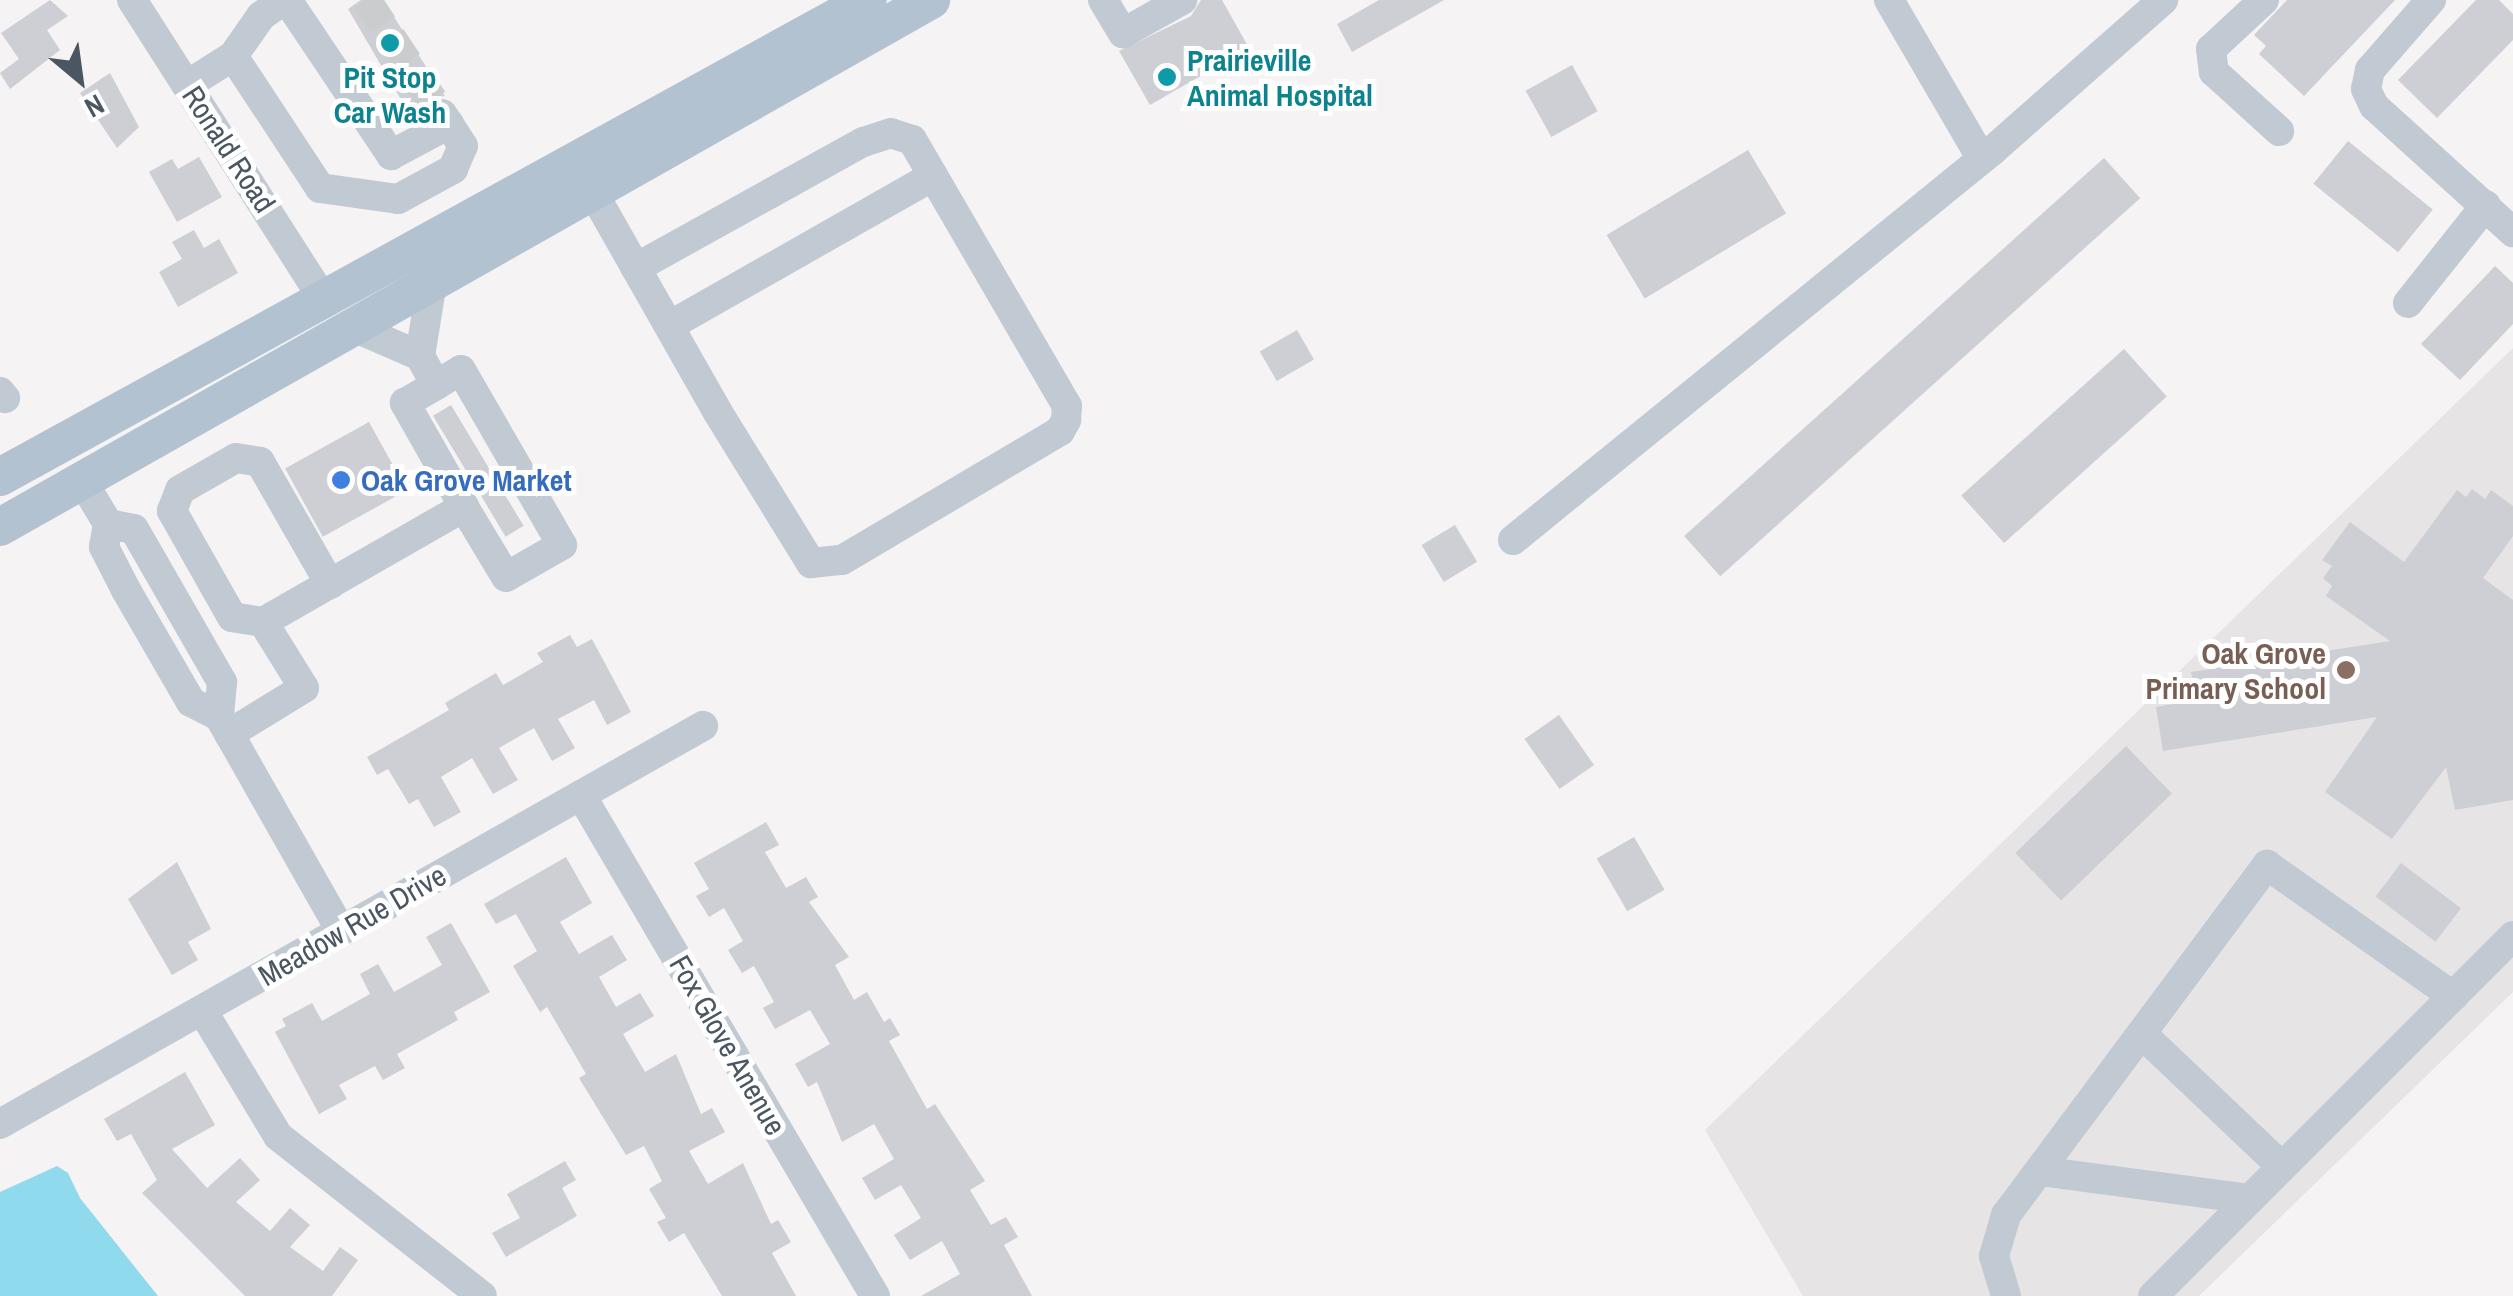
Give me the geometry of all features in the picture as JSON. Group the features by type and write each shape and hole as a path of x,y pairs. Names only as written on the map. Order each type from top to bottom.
{"main road":[{"path":"0,477 868,0"},
{"path":"0,527 595,196 931,0"},
{"path":"84,482 149,422 317,328 327,310 324,300"}],"street":[{"name":"Ronald Road","path":"132,0 324,300"},
{"path":"187,85 233,56 261,16 286,0 391,155 446,119 463,146 460,164 398,199 320,188 233,56"},
{"path":"1104,0 1123,33 1182,0"},
{"path":"1889,0 1982,159"},
{"path":"1513,540 1982,159 2163,0"},
{"path":"2264,0 2211,49 2212,61 2214,72 2279,131"},
{"path":"2432,0 2370,70 2366,89 2374,106 2513,232"},
{"path":"595,196 669,326 811,563 842,560 1060,431 1066,420 1067,406 912,140 891,133 862,142 636,268"},
{"path":"669,326 932,176"},
{"path":"2408,303 2486,205"},
{"path":"430,288 420,356 436,385"},
{"path":"358,329 420,356"},
{"path":"461,370 562,545 506,577 405,403 436,385 461,370"},
{"path":"330,584 260,462 236,458 180,490 172,511 232,617 263,622 330,584 464,506"},
{"path":"84,482 108,524 104,547 144,622 191,702 224,725 341,931"},
{"path":"108,524 134,530 222,682 224,725"},
{"path":"144,622 176,603"},
{"path":"224,725 304,688 263,622"},
{"name":"Meadow Rue Drive","path":"0,1124 703,726"},
{"name":"Fox Glove Anenue","path":"582,795 875,1296"},
{"path":"2006,1296 1994,1256 2006,1216 2267,865 2452,996"},
{"path":"2154,1296 2513,936"},
{"path":"202,1010 278,1136 482,1296"},
{"path":"2142,1034 2282,1168"},
{"path":"2040,1171 2250,1200"}],"shaded area":[{"name":"Oak Grove Primary School","path":"2513,348 2513,992 2199,1296 1803,1296 1705,1130"}],"water":[{"path":"57,1166 68,1173 80,1198 158,1296 0,1296 0,1192"}],"building":[{"path":"50,0 68,16 47,30 60,50 10,89 0,73 19,59 1,33"},
{"name":"Pit Stop Car Wash","path":"361,0 383,0 445,96 431,99 424,112 417,102 406,108 348,9"},
{"name":"Prairieville Animal Hospital","path":"1201,0 1222,0 1249,48 1150,105 1119,51 1191,16"},
{"path":"1379,0 1444,0 1352,52 1337,24"},
{"path":"2287,0 2395,0 2304,96 2259,54 2266,46 2254,35"},
{"path":"2476,0 2499,0 2513,14 2513,40 2437,118 2398,80"},
{"path":"1572,65 1598,111 1551,137 1526,91"},
{"path":"110,73 139,127 117,148 80,93"},
{"path":"2348,141 2433,210 2398,252 2313,184"},
{"path":"1748,150 1786,213 1645,298 1607,235"},
{"path":"199,157 222,197 177,222 149,172 172,159 178,169"},
{"path":"2104,158 2140,198 1720,576 1684,536"},
{"path":"194,230 204,248 219,239 238,273 178,307 159,272 182,259 172,242"},
{"path":"2495,266 2513,283 2513,324 2460,380 2421,344"},
{"path":"1297,330 1314,359 1277,381 1260,352"},
{"path":"2124,349 2167,397 2004,543 1961,496"},
{"path":"451,405 524,526 506,537 433,416"},
{"name":"Oak Grove Market","path":"369,422 407,490 323,537 285,469"},
{"path":"2472,489 2485,499 2491,490 2513,506 2513,536 2483,578 2513,600 2513,800 2455,810 2446,767 2392,839 2325,792 2377,717 2163,751 2156,707 2184,702 2182,688 2194,685 2191,672 2390,641 2326,596 2332,586 2323,578 2332,566 2322,560 2350,522 2404,562 2457,490 2466,497"},
{"path":"1455,525 1477,562 1444,582 1422,545"},
{"path":"570,635 577,647 592,639 631,712 607,725 594,700 558,719 575,748 552,761 534,728 499,748 518,780 493,794 472,758 441,777 461,812 434,827 418,799 409,804 388,769 377,775 367,757 449,710 445,703 496,673 503,685 543,662 537,653"},
{"path":"1559,715 1594,765 1560,789 1525,739"},
{"path":"2126,746 2172,793 2061,900 2015,853"},
{"path":"766,822 779,845 765,852 786,888 806,877 818,897 809,902 849,957 835,965 854,1000 867,992 884,1022 890,1018 900,1035 889,1041 927,1109 935,1104 985,1181 970,1190 991,1225 1006,1217 1018,1237 1004,1245 1032,1296 921,1296 960,1274 942,1241 910,1260 894,1235 921,1218 901,1185 875,1200 862,1178 894,1159 874,1124 842,1142 817,1082 808,1087 795,1064 830,1044 810,1010 775,1029 763,1008 774,1002 754,966 742,973 728,950 743,941 724,908 709,917 696,896 709,889 694,863"},
{"path":"1634,837 1664,890 1627,911 1597,859"},
{"path":"566,857 592,903 560,922 579,954 612,935 627,960 599,977 616,1007 640,993 654,1016 623,1034 645,1072 676,1054 701,1114 712,1108 725,1132 689,1151 708,1184 743,1163 771,1224 778,1220 791,1242 772,1253 796,1296 722,1296 684,1233 669,1242 657,1222 666,1218 649,1189 662,1181 644,1146 626,1155 579,1078 586,1074 547,1007 540,1012 513,966 537,951 516,914 496,924 484,904"},
{"path":"177,862 211,929 188,942 198,960 172,975 128,899"},
{"path":"2401,863 2461,908 2436,942 2376,897"},
{"path":"451,923 490,992 454,1012 458,1020 397,1054 405,1068 383,1080 375,1066 339,1085 347,1099 319,1114 275,1032 286,1026 282,1019 312,1003 322,1021 370,994 360,974 378,964 394,992 442,965 426,937"},
{"path":"185,1072 215,1125 172,1149 207,1188 240,1158 260,1180 236,1202 270,1231 290,1208 310,1225 290,1247 323,1271 340,1247 358,1260 332,1296 245,1296 142,1193 157,1180 131,1134 117,1141 104,1119"},
{"path":"565,1161 576,1180 562,1188 577,1216 506,1257 492,1233 520,1218 507,1194"}],"tunnel":[{"path":"366,0 442,114"}],"place":[{"name":"Pit Stop Car Wash","path":"390,43"},
{"name":"Prairieville Animal Hospital","path":"1167,77"},
{"name":"Oak Grove Market","path":"341,480"},
{"name":"Oak Grove Primary School","path":"2346,670"}]}
